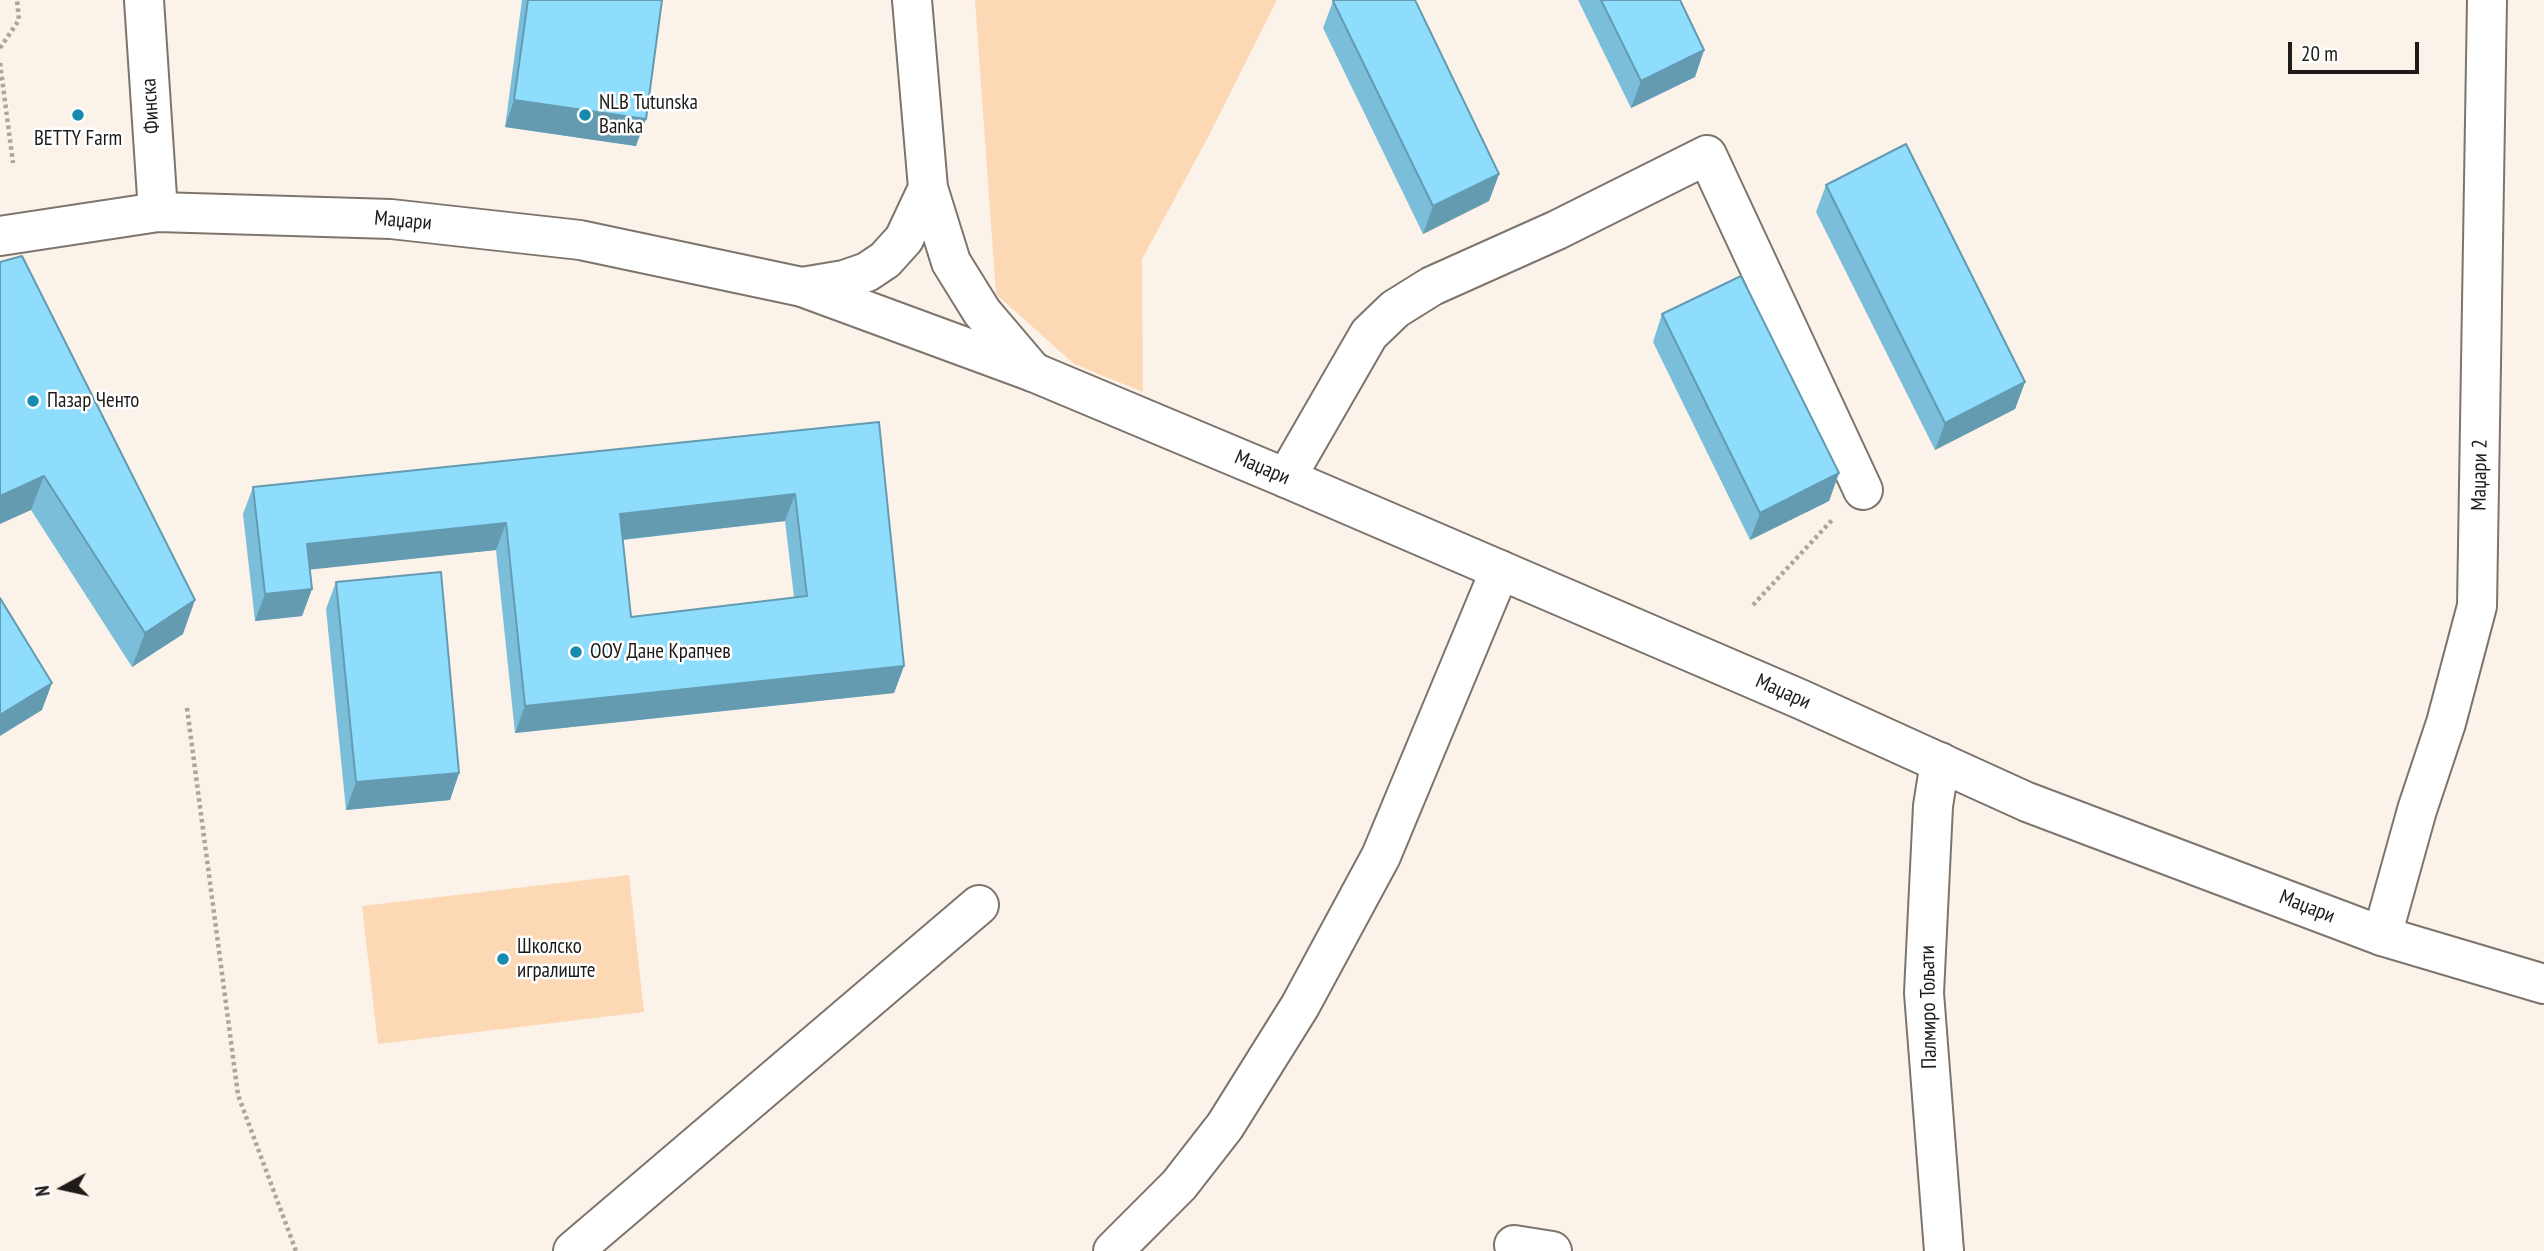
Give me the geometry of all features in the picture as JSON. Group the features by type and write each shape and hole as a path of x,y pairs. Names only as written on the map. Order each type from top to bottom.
{"street":[{"name":"Финска","path":"144,0 158,212"},
{"name":"Маџари","path":"912,0 928,188 951,262 965,288 1033,372"},
{"name":"Маџари 2","path":"2382,936 2417,810 2446,723 2477,606 2487,0"},
{"path":"1286,478 1369,334 1395,309 1432,286 1557,230 1707,155 1863,490"},
{"name":"Маџари","path":"802,287 844,280 867,272 885,260 904,239 928,188"},
{"name":"Маџари","path":"0,236 158,212 391,219 566,238 755,275 802,287 1033,372 1286,478 2028,802 2382,936 2544,984"},
{"path":"1113,1251 1179,1185 1225,1126 1300,1006 1381,856 1500,570"},
{"name":"Палмиро Тољати","path":"1940,762 1933,806 1924,993 1944,1251"},
{"path":"573,1251 979,905"},
{"path":"1514,1245 1552,1251"}],"path":[{"path":"0,48 19,20 17,0"},
{"path":"0,63 13,163"},
{"path":"1753,605 1804,547 1863,490"},
{"path":"187,708 238,1096 296,1251"}],"shaded area":[{"path":"975,0 1277,0 1207,139 1142,259 1143,392 1074,364 996,294"},
{"name":"Школско игралиште","path":"629,875 644,1012 378,1044 362,906"}],"building":[{"path":"528,0 662,0 646,119 514,100"},
{"path":"1334,0 1415,0 1499,174 1433,206"},
{"path":"1601,0 1680,0 1704,50 1641,81"},
{"path":"1906,144 2025,382 1945,423 1826,185"},
{"name":"Пазар Ченто","path":"22,256 195,600 145,633 44,476 0,496 0,262"},
{"path":"1741,276 1839,473 1760,513 1662,314"},
{"path":"879,422 904,666 525,706 506,523 307,544 312,589 265,594 253,487","holes":["795,494 807,596 631,617 620,514"]},
{"path":"441,572 459,773 356,782 336,582"},
{"path":"0,598 52,683 0,715"}],"place":[{"name":"BETTY Farm","path":"78,115"},
{"name":"NLB Tutunska Banka","path":"585,115"},
{"name":"Пазар Ченто","path":"33,401"},
{"name":"ООУ Дане Крапчев","path":"576,652"},
{"name":"Школско игралиште","path":"503,959"}]}
